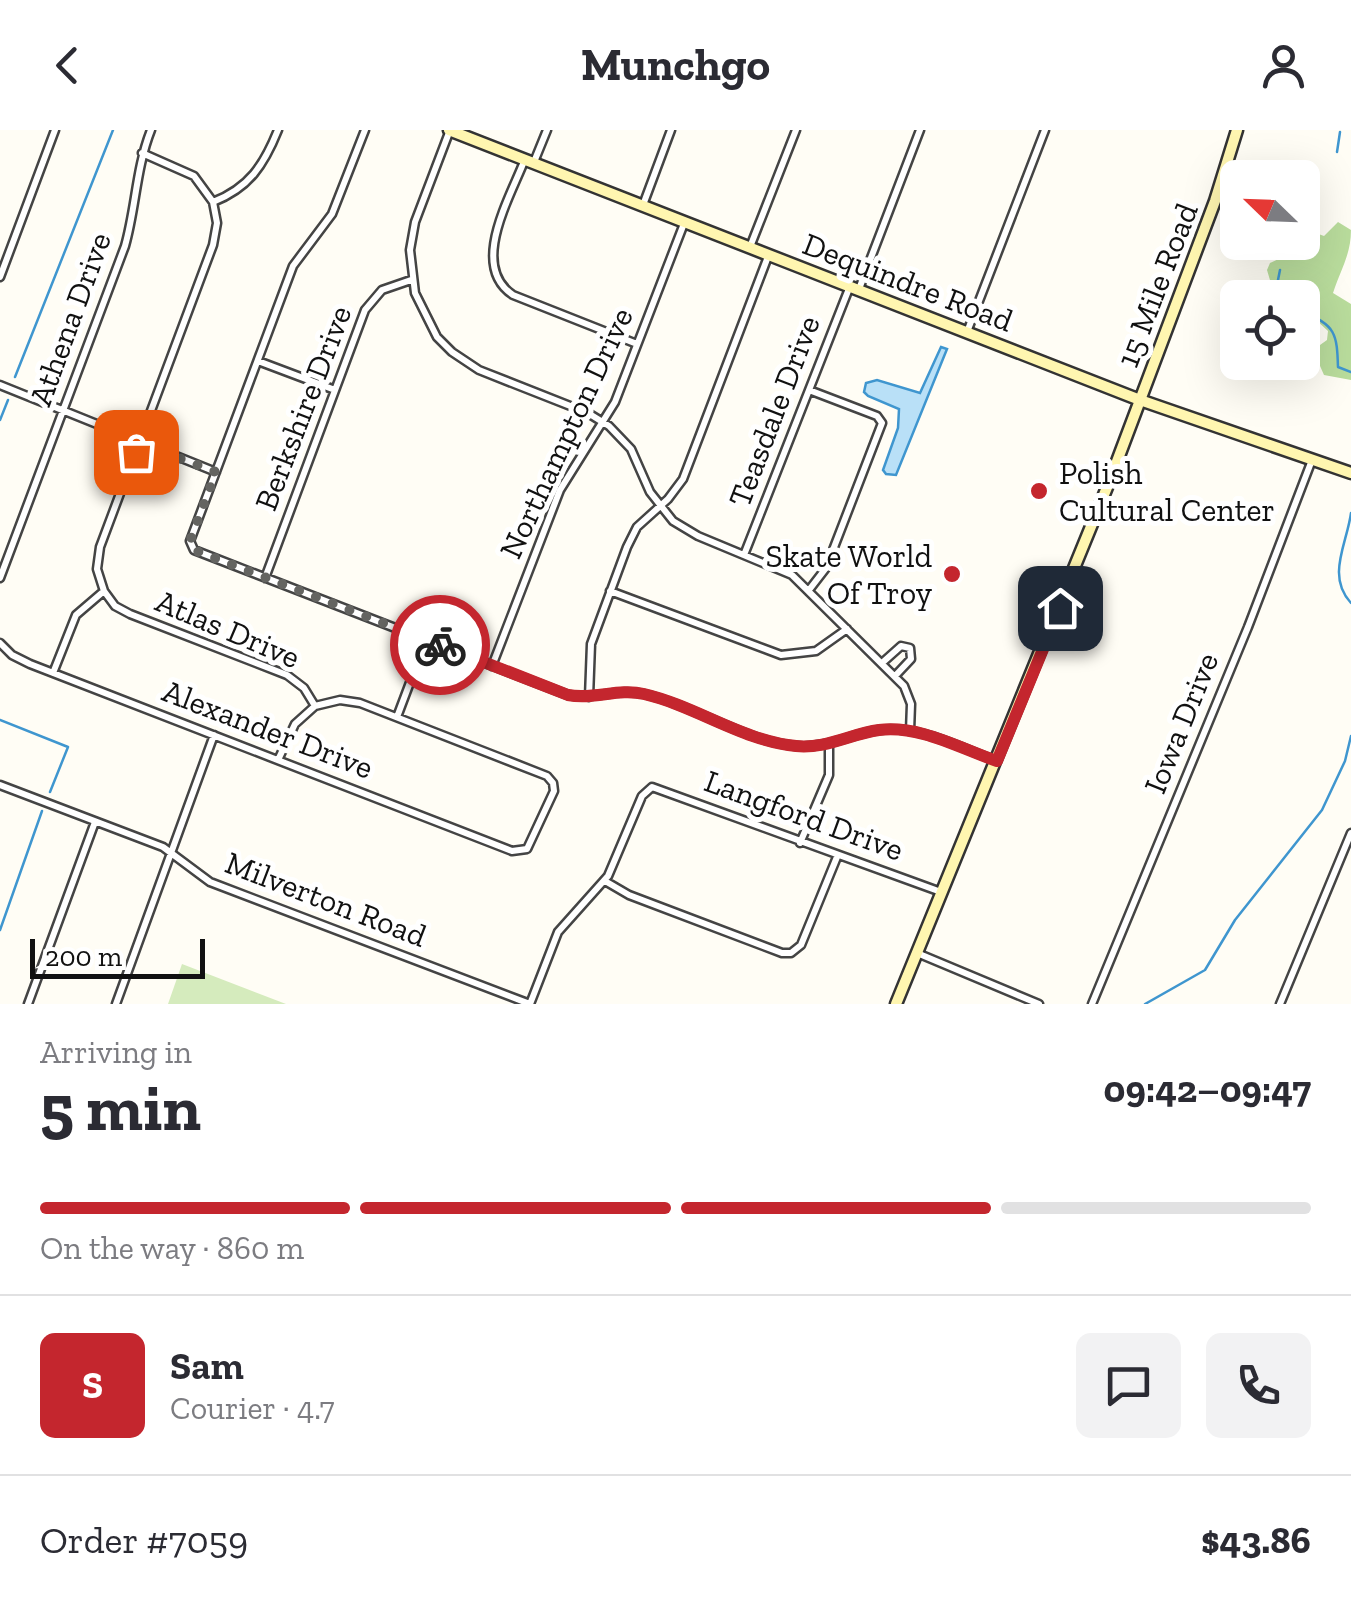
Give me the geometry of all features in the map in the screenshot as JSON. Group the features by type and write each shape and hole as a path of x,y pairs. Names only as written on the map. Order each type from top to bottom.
{"main road":[{"name":"Dequindre Road","path":"450,130 1140,400 1351,473"},
{"name":"15 Mile Road","path":"896,1004 1140,400 1215,201 1237,130"}],"street":[{"path":"0,277 55,130"},
{"name":"Athena Drive","path":"0,578 125,246 133,215 136,174 150,130"},
{"path":"213,202 251,180 265,161 278,130"},
{"path":"364,130 328,222 293,266 190,546 568,695 643,694 771,742 797,746 828,745 878,730 910,731 997,761"},
{"path":"450,130 415,222 410,250 412,280 428,323 452,352 479,370 603,422 631,449 660,506 687,530 787,572 809,590 904,686 911,704 910,731"},
{"path":"547,130 494,244 491,262 497,280 513,295 638,344"},
{"path":"643,205 671,130"},
{"path":"750,247 796,130"},
{"name":"Teasdale Drive","path":"744,554 920,130"},
{"path":"967,332 1045,130"},
{"path":"53,673 76,614 104,591 98,576 98,554 213,245 213,202 194,176 142,153"},
{"name":"Northampton Drive","path":"492,666 560,490 615,402 685,221"},
{"path":"588,697 591,644 632,535 683,479 768,254"},
{"name":"Berkshire Drive","path":"265,578 372,300 388,286 412,280"},
{"path":"258,361 335,390"},
{"path":"0,385 216,472"},
{"path":"809,390 877,416 882,423 826,568 809,590"},
{"name":"Iowa Drive","path":"1092,1004 1263,591 1312,460"},
{"name":"Atlas Drive","path":"104,591 116,606 130,614 287,675 304,688 315,706 350,700 544,774 553,784 553,795 534,841 523,851"},
{"path":"610,591 780,655 816,651 847,629"},
{"path":"397,717 426,640"},
{"name":"Alexander Drive","path":"0,643 16,658 53,673 523,851"},
{"path":"882,663 901,646 910,648 911,659 895,676"},
{"path":"278,760 295,724 315,706"},
{"path":"116,1004 214,735"},
{"path":"800,843 830,775 828,745"},
{"name":"Milverton Road","path":"0,785 171,852 210,882 530,1004"},
{"name":"Langford Drive","path":"605,881 648,788 662,788 837,857 942,893"},
{"path":"28,1004 95,822"},
{"path":"1280,1004 1351,833"},
{"path":"530,1004 558,932 605,881 630,895 790,954 800,945 837,857"},
{"path":"917,953 1039,1004"}],"green space":[{"path":"1338,222 1351,230 1333,293 1351,304 1351,380 1324,375 1320,366 1320,345 1327,340 1328,331 1320,324 1320,280 1270,280 1267,270 1276,260 1320,260 1320,235 1324,236"},
{"path":"182,964 286,1004 168,1004"}],"water":[{"path":"941,347 947,349 896,475 886,474 883,470 898,428 899,409 868,396 864,392 866,383 877,380 920,393"}],"waterway":[{"path":"15,377 113,130"},
{"path":"1337,152 1340,132"},
{"path":"1278,280 1280,270"},
{"path":"1320,320 1335,339 1338,367 1351,372"},
{"path":"0,420 8,400"},
{"path":"1351,513 1339,571 1344,593 1351,603"},
{"path":"0,720 68,747 50,792"},
{"path":"1145,1004 1205,970 1235,920 1322,810 1345,761 1351,736"},
{"path":"0,930 42,811"}],"way so far":[{"path":"136,452 139,443 216,472 190,541 194,550 440,645"}],"place":[{"name":"Polish Cultural Center","path":"1039,491"},
{"name":"Skate World Of Troy","path":"952,574"}],"route":[{"path":"440,645 568,695 635,692 781,744 828,745 878,730 903,730 997,761 1060,608"}]}
